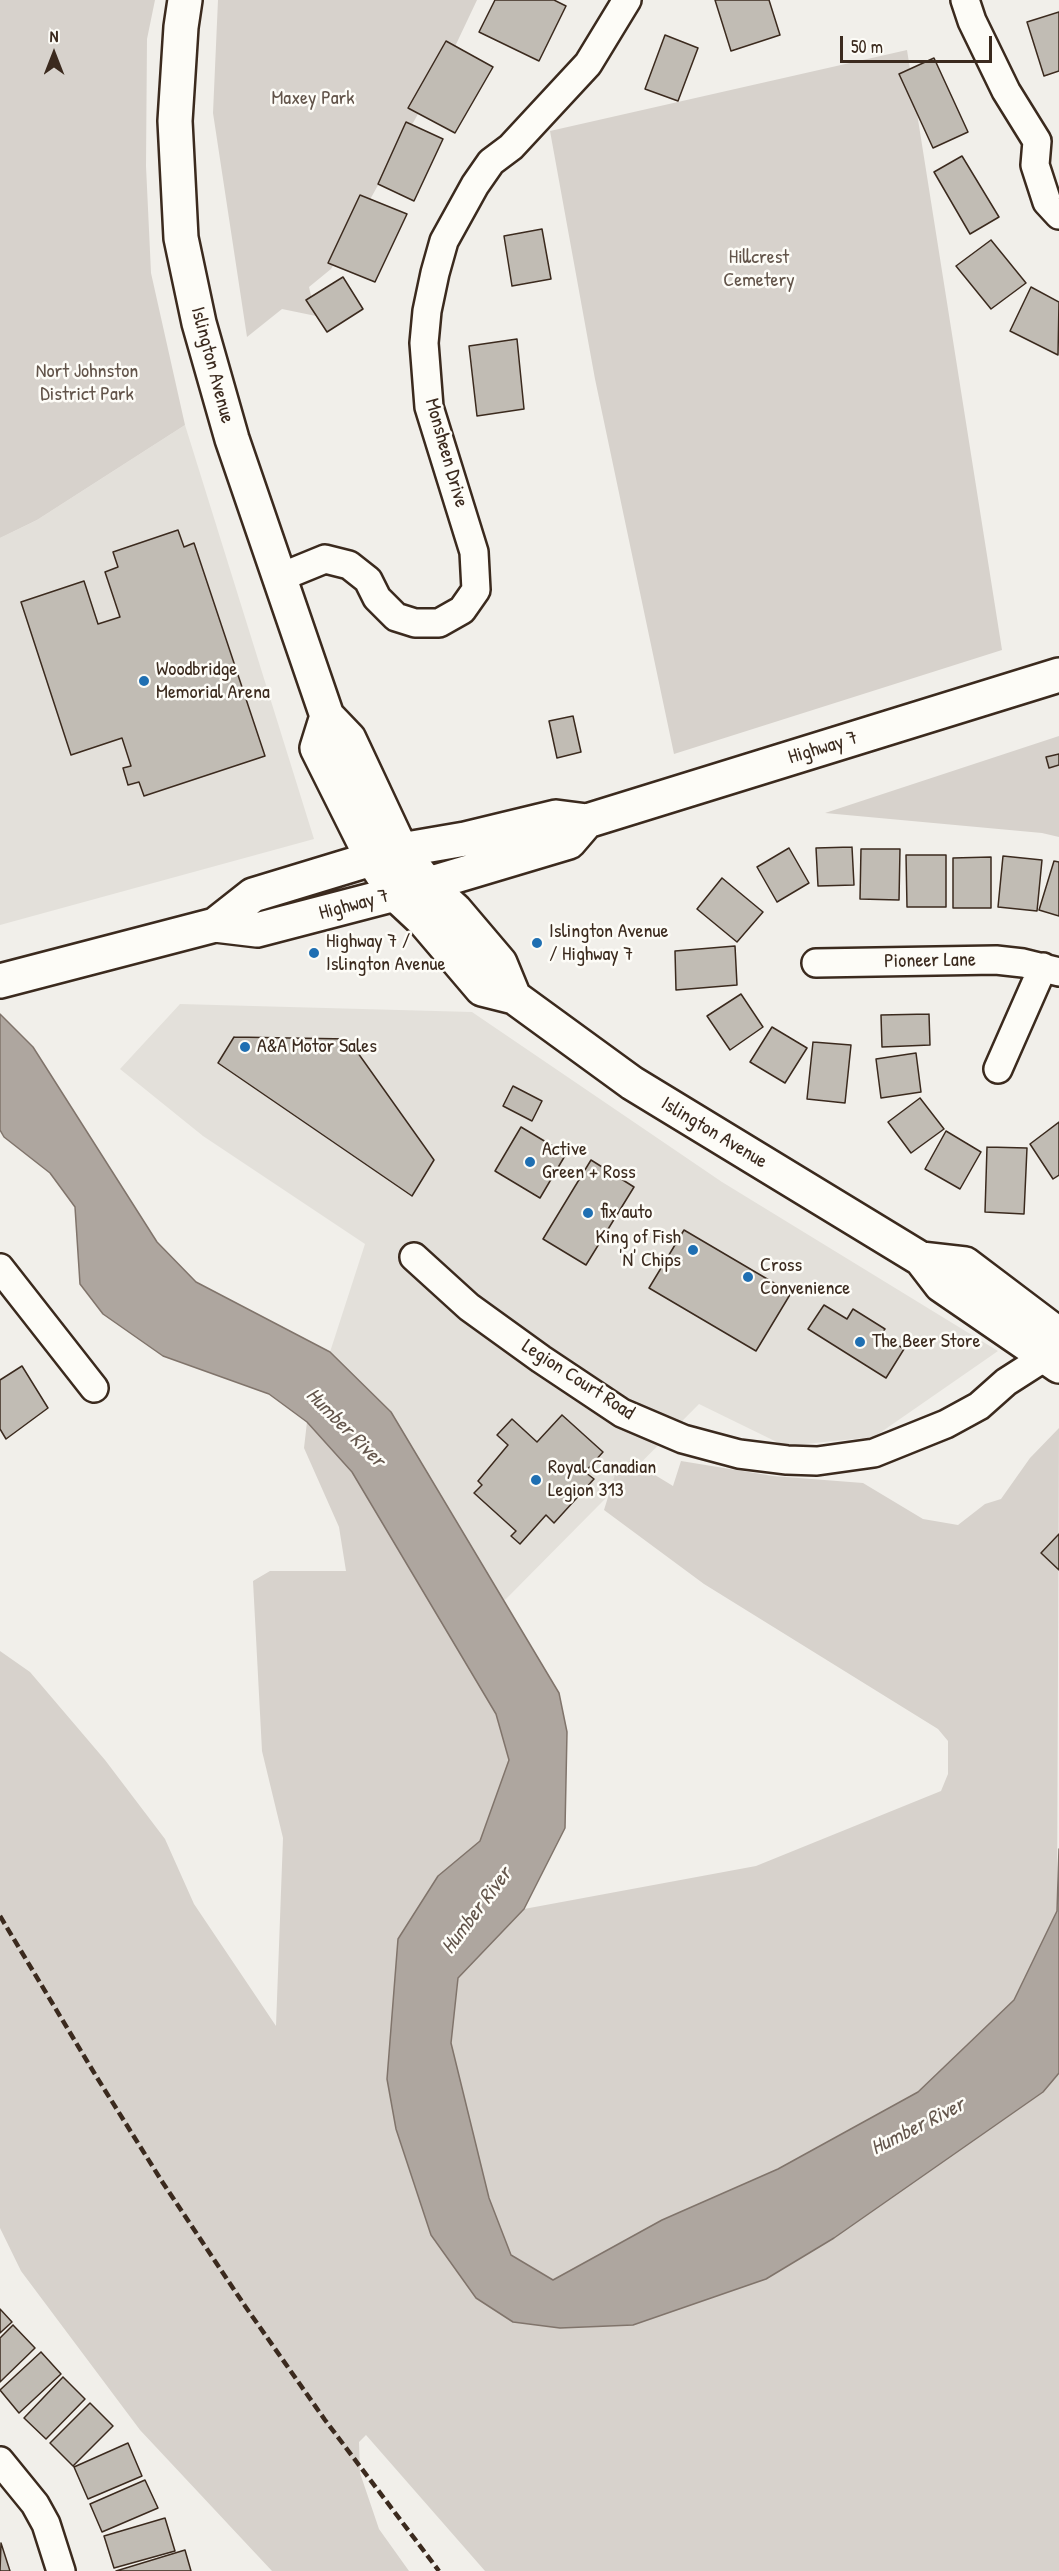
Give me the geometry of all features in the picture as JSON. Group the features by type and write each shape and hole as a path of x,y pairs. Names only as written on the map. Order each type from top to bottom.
{"main road":[{"name":"Islington Avenue","path":"185,0 175,121 181,238 199,323 232,439 327,716 349,739 387,855 395,894 425,922 482,989 514,997 632,1083 921,1259 941,1286 1056,1351"},
{"name":"Highway 7","path":"215,925 253,895 387,855 556,817 587,821 1059,675"},
{"name":"Highway 7","path":"0,981 215,925 257,930 395,894 569,842 587,821"},
{"name":"Islington Avenue","path":"387,855 428,885 455,910 500,963 514,997"}],"street":[{"name":"Monsheen Drive","path":"281,577 325,560 349,566 368,580 377,598 396,617 415,623 439,623 462,610 476,590 474,552 429,407 424,343 427,311 435,273 444,242 475,185 491,162 511,147 588,64 627,0"},
{"path":"965,0 972,21 1006,91 1048,137 1035,165 1047,202 1059,215"},
{"name":"Pioneer Lane","path":"816,963 996,960 1051,970 998,1069"},
{"name":"Legion Court Road","path":"414,1257 469,1307 622,1413 683,1439 739,1454 817,1461 874,1453 946,1424 979,1406 1006,1382 1056,1351"},
{"path":"0,1268 94,1388"},
{"path":"0,2461 35,2504 46,2524 61,2571"}],"shaded area":[{"path":"185,425 314,839 0,925 0,538 37,520"},
{"path":"180,1004 472,1012 722,1182 998,1351 874,1437 785,1446 699,1404 504,1601 391,1412 330,1352 365,1244 203,1136 120,1069"}],"green space":[{"name":"Nort Johnston District Park","path":"0,0 155,0 147,39 146,166 151,273 185,425 37,520 0,538"},
{"name":"Maxey Park","path":"218,0 477,0 450,57 331,269 309,287 316,316 282,309 247,337 213,113"},
{"name":"Hillcrest Cemetery","path":"907,50 1002,650 674,754 595,379 550,131"},
{"path":"1059,736 1059,837 1042,833 825,813"},
{"path":"307,1422 352,1472 454,1640 496,1714 509,1760 480,1841 438,1876 398,1939 476,2298 834,2238 1043,2092 1059,2073 1059,2571 485,2571 366,2435 359,2442 360,2473 379,2529 409,2571 272,2571 140,2430 21,2271 0,2228 0,1651 30,1672 105,1760 165,1839 194,1904 276,2026 283,1838 262,1751 253,1581 270,1571 346,1571 339,1527 304,1448"},
{"path":"1059,1428 1057,1911 1014,2000 918,2092 778,2169 662,2220 553,2281 511,2255 489,2198 451,2043 458,1978 524,1909 756,1866 941,1791 948,1774 948,1741 938,1729 704,1584 604,1510 618,1465 632,1461 673,1486 681,1461 773,1476 863,1483 923,1519 958,1525 985,1504 1001,1499 1030,1458"}],"water":[{"name":"Humber River","path":"0,1014 33,1047 157,1242 196,1282 330,1352 391,1412 559,1693 567,1732 565,1828 524,1909 458,1978 451,2043 489,2198 511,2255 553,2280 662,2220 778,2169 918,2092 1014,2000 1057,1911 1059,1849 1059,2073 1043,2092 834,2238 766,2279 633,2325 560,2328 513,2322 476,2298 431,2235 396,2129 387,2079 398,1939 438,1876 480,1841 509,1760 496,1714 352,1472 307,1422 269,1394 163,1356 103,1314 80,1284 75,1207 50,1173 4,1137 0,1130"}],"building":[{"path":"495,0 554,0 566,6 539,61 479,32"},
{"path":"715,0 769,0 780,35 731,51"},
{"path":"1059,12 1059,71 1044,76 1027,22"},
{"path":"665,35 698,48 678,101 645,89"},
{"path":"446,41 493,67 455,133 408,108"},
{"path":"934,58 968,132 933,148 899,74"},
{"path":"406,122 443,139 414,201 378,184"},
{"path":"962,156 999,217 970,234 934,172"},
{"path":"360,195 407,214 375,282 328,263"},
{"path":"542,229 551,279 512,286 504,236"},
{"path":"991,240 1026,283 991,309 956,266"},
{"path":"343,277 363,309 327,332 306,300"},
{"path":"1031,287 1059,302 1058,355 1010,331"},
{"path":"517,339 524,409 477,416 469,346"},
{"name":"Woodbridge Memorial Arena","path":"178,530 184,547 194,543 265,756 144,796 139,782 128,785 123,768 131,766 122,738 71,755 21,602 84,581 98,624 120,617 105,572 118,567 113,552"},
{"path":"573,716 581,752 557,758 549,721"},
{"path":"1059,754 1059,765 1049,768 1046,757"},
{"path":"852,847 854,885 818,886 816,848"},
{"path":"789,848 809,883 777,902 757,867"},
{"path":"861,849 900,849 899,900 860,899"},
{"path":"906,855 946,855 946,907 907,907"},
{"path":"1003,856 1042,860 1037,911 998,907"},
{"path":"991,857 991,908 953,908 953,858"},
{"path":"1054,861 1059,862 1059,916 1039,910"},
{"path":"722,878 763,912 737,942 697,909"},
{"path":"735,946 737,985 676,990 675,951"},
{"path":"741,994 763,1027 730,1050 707,1016"},
{"path":"929,1014 930,1045 882,1047 881,1015"},
{"path":"772,1027 807,1048 785,1083 750,1062"},
{"path":"234,1037 348,1039 434,1160 412,1196 218,1063"},
{"path":"813,1042 851,1045 845,1103 807,1099"},
{"path":"916,1053 921,1092 881,1098 876,1059"},
{"path":"513,1086 542,1101 532,1121 503,1106"},
{"path":"920,1098 944,1129 911,1153 888,1122"},
{"path":"1059,1122 1059,1175 1053,1179 1030,1144"},
{"name":"Active Green + Ross","path":"521,1127 566,1154 540,1198 495,1171"},
{"path":"946,1131 981,1152 960,1189 925,1169"},
{"path":"987,1147 1027,1148 1024,1214 985,1212"},
{"name":"fix auto","path":"591,1160 634,1187 586,1265 543,1239"},
{"path":"684,1230 791,1293 756,1351 649,1288"},
{"name":"The Beer Store","path":"824,1305 847,1319 853,1309 885,1329 881,1334 904,1349 886,1378 808,1329"},
{"path":"22,1366 48,1408 6,1439 0,1429 0,1380"},
{"name":"Royal Canadian Legion 313","path":"562,1415 603,1452 585,1472 594,1479 554,1523 546,1515 520,1544 511,1536 516,1531 474,1493 482,1485 478,1481 508,1445 497,1435 512,1419 537,1442"},
{"path":"1059,1534 1059,1570 1041,1553"},
{"path":"0,2309 12,2322 0,2333"},
{"path":"13,2325 35,2348 0,2382 0,2338"},
{"path":"41,2352 61,2374 19,2413 0,2390"},
{"path":"63,2377 85,2399 46,2439 24,2418"},
{"path":"90,2403 113,2426 73,2466 50,2443"},
{"path":"128,2443 142,2476 88,2499 74,2467"},
{"path":"145,2480 158,2508 102,2532 90,2504"},
{"path":"165,2518 175,2551 114,2568 104,2536"},
{"path":"1,2543 10,2571 0,2571"},
{"path":"185,2550 191,2571 116,2571"}],"railway":[{"path":"0,1916 163,2183 245,2306 325,2420 439,2571"}],"place":[{"name":"Woodbridge Memorial Arena","path":"144,681"},
{"name":"Islington Avenue / Highway 7","path":"537,943"},
{"name":"Highway 7 / Islington Avenue","path":"314,953"},
{"name":"A&A Motor Sales","path":"245,1047"},
{"name":"Active Green + Ross","path":"530,1162"},
{"name":"fix auto","path":"588,1213"},
{"name":"King of Fish 'N' Chips","path":"693,1250"},
{"name":"Cross Convenience","path":"748,1277"},
{"name":"The Beer Store","path":"860,1342"},
{"name":"Royal Canadian Legion 313","path":"536,1480"}]}
